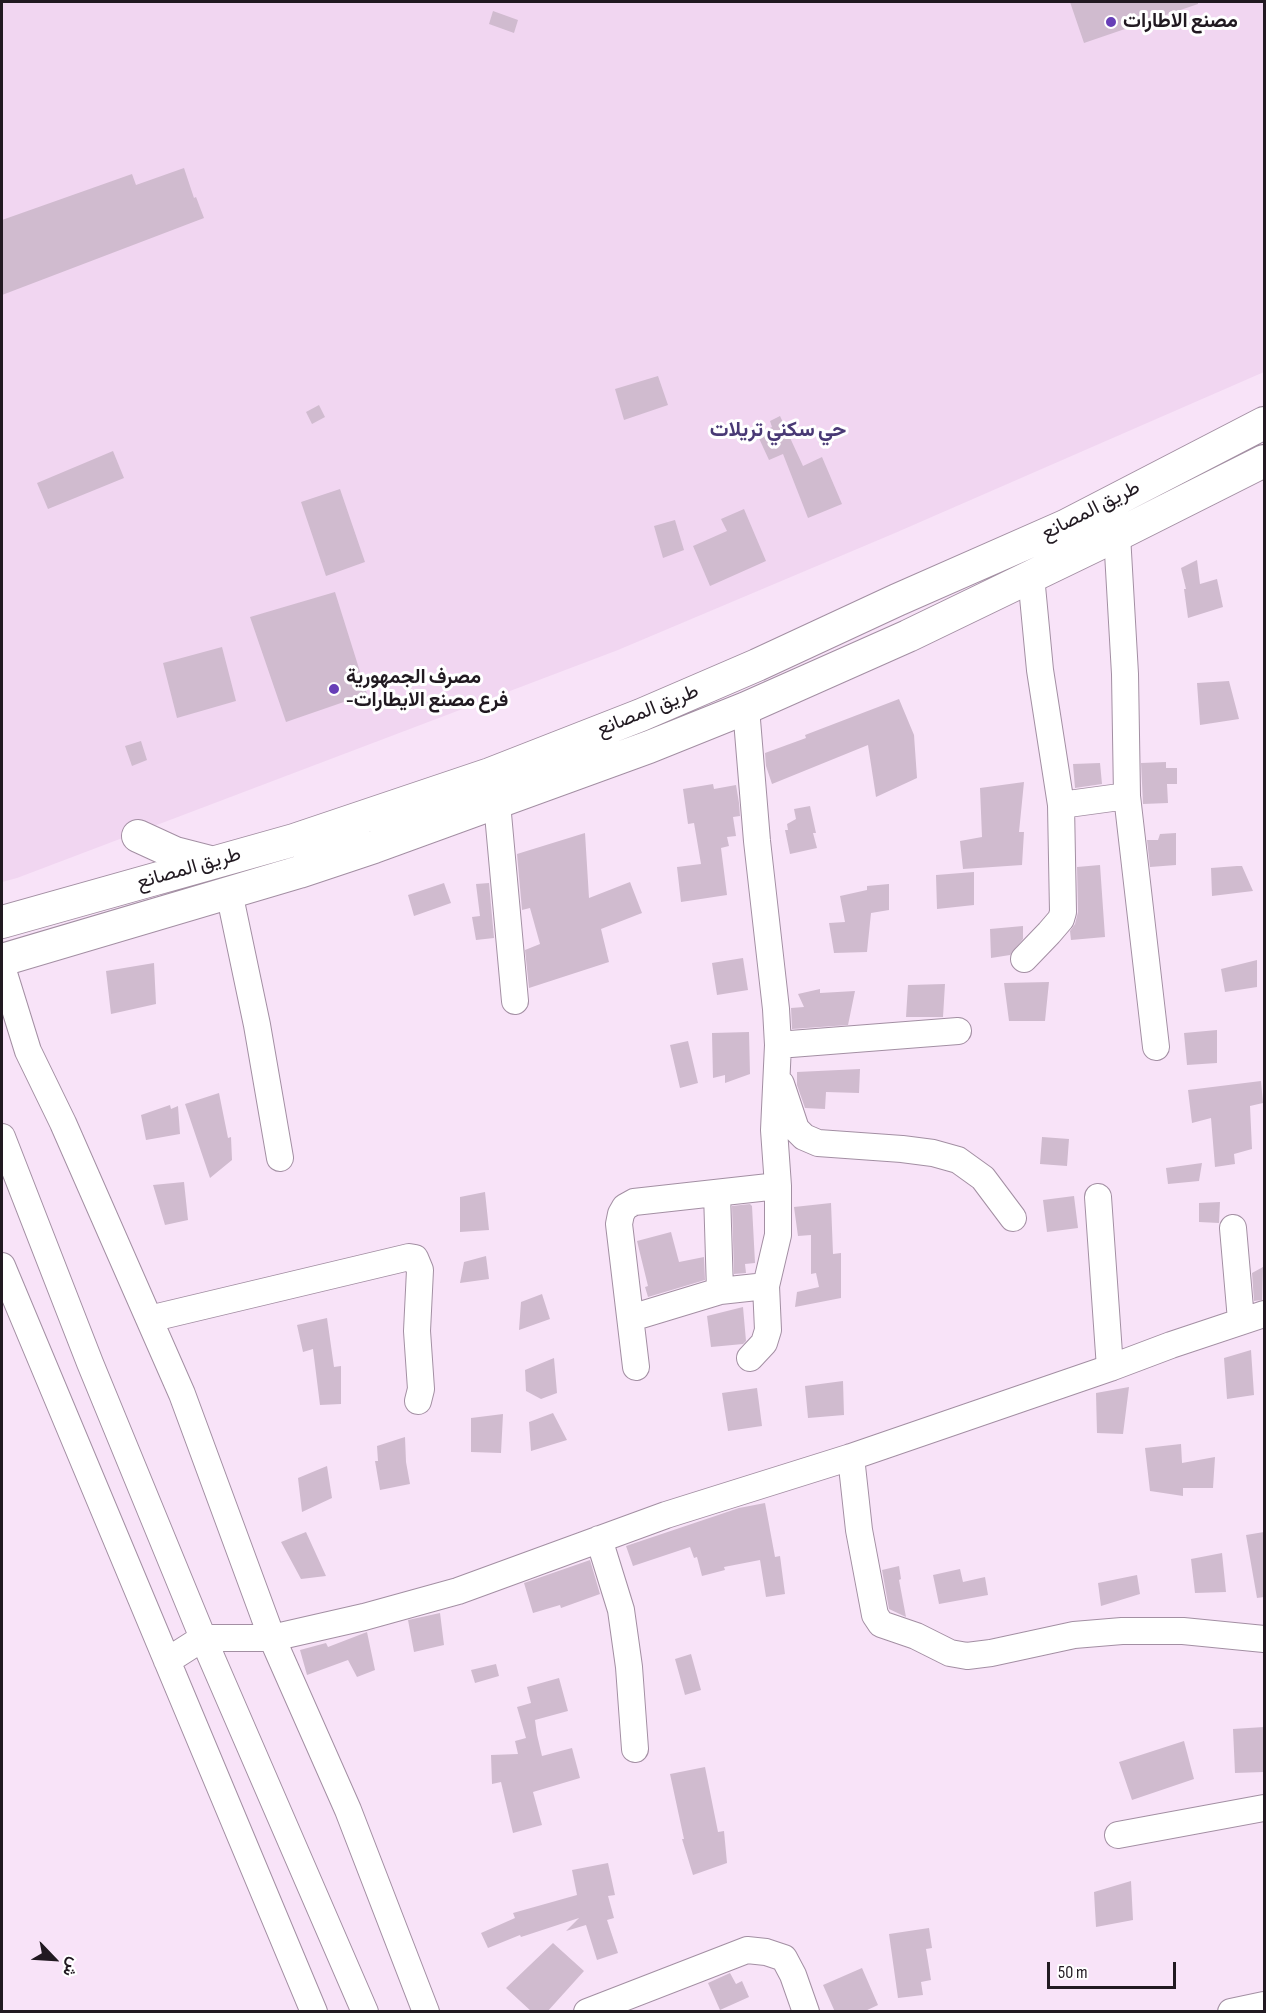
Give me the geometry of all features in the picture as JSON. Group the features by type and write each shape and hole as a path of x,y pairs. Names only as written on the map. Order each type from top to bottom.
{"main road":[{"name":"طريق المصانع","path":"2,922 294,840 490,774 757,665 1065,526 1264,423"},
{"name":"طريق المصانع","path":"2,960 353,854 649,747 746,708 908,636 1264,461"},
{"path":"138,836 175,853 211,862"}],"street":[{"path":"1117,535 1125,674 1127,796 1156,1047"},
{"path":"1024,959 1061,919 1064,912 1061,805 1040,670 1031,576"},
{"path":"746,708 757,841 777,1009 778,1045 774,1130 778,1186 778,1235 766,1286 768,1330 764,1343 750,1358"},
{"path":"1061,805 1127,796"},
{"path":"497,803 515,1001"},
{"path":"229,892 257,1025 280,1158"},
{"path":"2,967 28,1051 63,1123 182,1394 272,1638 348,1810 426,2012"},
{"path":"2,1039 14,1008"},
{"path":"778,1045 958,1030"},
{"path":"777,1072 796,1129 804,1137 818,1143 902,1149 958,1160 983,1178 1013,1218"},
{"path":"2,1137 90,1363 203,1638 364,2012"},
{"path":"636,1367 619,1224 625,1206 634,1202 778,1186"},
{"path":"717,1193 720,1291"},
{"path":"1098,1197 1110,1368"},
{"path":"167,1661 203,1638 272,1638 364,1617 458,1591 599,1539 851,1457 1253,1317 1233,1228"},
{"path":"149,1319 409,1257 415,1258 420,1270 417,1331 421,1389 418,1401"},
{"path":"2,1266 314,2012"},
{"path":"631,1318 720,1291 766,1286"},
{"path":"851,1457 859,1530 874,1615 881,1624 916,1636 950,1653 968,1656 1074,1635 1122,1631 1183,1631 1264,1639"},
{"path":"599,1539 621,1610 629,1667 635,1749"},
{"path":"1118,1835 1264,1808"},
{"path":"587,2012 747,1950 766,1952 784,1958 793,1975 806,2012"},
{"path":"1231,2012 1264,2005"}],"shaded area":[{"path":"2,2 1264,2 1264,372 895,533 618,650 2,882"}],"building":[{"name":"مصنع الاطارات","path":"1070,2 1198,2 1198,4 1084,43"},
{"path":"493,11 518,20 514,33 489,24"},
{"path":"184,168 194,198 196,197 204,218 2,295 2,220 132,174 136,185"},
{"path":"658,376 668,405 624,420 615,389"},
{"path":"319,405 325,417 312,424 306,412"},
{"path":"780,416 803,466 822,457 842,504 808,518 783,454 769,460 757,434 772,427 770,421"},
{"path":"113,451 124,478 48,509 37,483"},
{"path":"340,489 365,562 326,576 301,502"},
{"path":"744,509 766,561 710,586 693,546 727,531 721,519"},
{"path":"675,520 684,550 663,558 654,526"},
{"path":"1197,560 1200,584 1217,579 1223,607 1188,618 1184,589 1186,589 1181,568"},
{"path":"335,592 367,694 286,722 250,617"},
{"path":"222,647 236,701 177,718 163,663"},
{"path":"1229,681 1239,719 1200,725 1197,683"},
{"path":"899,699 914,735 917,778 876,797 868,745 772,784 766,766 765,753"},
{"path":"141,741 147,760 132,766 125,746"},
{"path":"1166,762 1166,768 1177,768 1177,784 1167,784 1168,803 1143,804 1141,763"},
{"path":"1100,763 1102,784 1075,788 1073,764"},
{"path":"1024,782 1019,832 1024,832 1022,865 963,869 960,841 982,837 980,788"},
{"path":"713,784 714,789 736,785 739,803 740,816 733,817 736,836 727,837 729,846 721,848 727,895 681,902 677,867 701,864 694,823 688,824 683,789"},
{"path":"810,806 817,848 790,854 785,830 788,830 787,824 796,819 794,809"},
{"path":"585,833 589,898 630,882 642,913 601,929 609,962 529,988 525,950 540,944 530,908 522,910 517,854"},
{"path":"1176,833 1176,865 1150,867 1147,840 1158,840 1160,834"},
{"path":"1100,865 1105,937 1071,940 1070,931 1075,924 1078,912 1077,867"},
{"path":"1242,866 1253,891 1212,896 1211,868"},
{"path":"974,872 974,905 937,909 936,875"},
{"path":"444,883 451,903 414,916 408,895"},
{"path":"489,883 494,938 476,940 472,917 480,916 476,884"},
{"path":"889,884 889,910 871,913 867,952 834,953 829,923 845,922 840,896 867,890 867,886"},
{"path":"1023,926 1023,939 1010,955 991,958 990,929"},
{"path":"743,958 748,990 717,995 712,963"},
{"path":"1257,960 1257,987 1225,992 1221,969"},
{"path":"154,963 156,1004 111,1014 106,971"},
{"path":"1049,982 1045,1021 1009,1021 1004,983"},
{"path":"945,984 943,1017 906,1017 908,985"},
{"path":"820,989 820,993 855,991 848,1025 792,1029 791,1008 804,1007 798,994"},
{"path":"1217,1030 1217,1063 1187,1065 1184,1033"},
{"path":"749,1032 750,1074 725,1083 725,1075 713,1078 712,1033"},
{"path":"688,1041 698,1083 680,1088 670,1045"},
{"path":"860,1069 859,1093 826,1092 825,1109 805,1108 797,1085 797,1072"},
{"path":"1261,1081 1263,1103 1250,1106 1252,1149 1234,1154 1235,1164 1215,1167 1211,1118 1192,1123 1188,1090"},
{"path":"219,1093 228,1138 231,1137 232,1160 210,1178 185,1104"},
{"path":"170,1105 171,1109 178,1106 180,1134 146,1140 141,1115"},
{"path":"1042,1137 1069,1139 1067,1166 1040,1164"},
{"path":"1202,1163 1199,1181 1168,1184 1166,1168"},
{"path":"184,1182 188,1220 165,1225 153,1185"},
{"path":"485,1192 489,1230 460,1232 460,1197"},
{"path":"1074,1196 1078,1228 1047,1232 1043,1200"},
{"path":"1220,1202 1219,1223 1199,1222 1199,1203"},
{"path":"831,1203 833,1254 841,1253 841,1298 795,1307 797,1292 819,1287 816,1273 811,1274 811,1235 798,1236 794,1207"},
{"path":"750,1204 752,1206 755,1263 745,1264 746,1273 734,1274 732,1206"},
{"path":"671,1232 679,1262 704,1257 705,1280 648,1297 645,1287 648,1286 637,1241"},
{"path":"486,1256 489,1279 460,1283 464,1262"},
{"path":"1263,1267 1262,1300 1254,1301 1252,1273"},
{"path":"542,1294 550,1319 519,1330 521,1302"},
{"path":"743,1307 746,1341 743,1344 711,1347 707,1316"},
{"path":"327,1318 334,1367 341,1366 341,1404 320,1405 313,1349 303,1352 297,1325"},
{"path":"1251,1350 1254,1395 1227,1399 1224,1358"},
{"path":"554,1358 557,1393 541,1399 526,1391 525,1370"},
{"path":"843,1381 844,1415 808,1418 805,1386"},
{"path":"1129,1387 1123,1434 1097,1433 1096,1393"},
{"path":"757,1388 762,1426 728,1431 722,1393"},
{"path":"553,1413 567,1440 531,1451 529,1422"},
{"path":"503,1414 501,1453 471,1452 471,1418"},
{"path":"405,1437 410,1484 380,1490 375,1461 378,1461 377,1446"},
{"path":"1181,1444 1182,1463 1215,1457 1213,1488 1183,1488 1183,1496 1150,1491 1145,1448"},
{"path":"327,1466 332,1498 302,1512 298,1478"},
{"path":"765,1503 775,1557 780,1556 785,1594 766,1597 760,1560 724,1567 725,1570 702,1576 697,1557 694,1558 690,1547 633,1566 626,1546 739,1508"},
{"path":"306,1532 326,1576 301,1579 281,1542"},
{"path":"1264,1532 1264,1597 1257,1598 1246,1535"},
{"path":"1222,1553 1226,1592 1195,1593 1191,1559"},
{"path":"590,1560 600,1594 561,1608 560,1605 533,1613 524,1583"},
{"path":"899,1566 901,1579 899,1580 906,1617 889,1609 882,1570"},
{"path":"960,1569 963,1582 985,1577 988,1595 939,1604 933,1575"},
{"path":"1137,1575 1140,1594 1101,1606 1098,1583"},
{"path":"440,1613 444,1645 414,1652 408,1620"},
{"path":"367,1632 375,1670 357,1677 348,1660 307,1675 300,1650 326,1643 328,1647"},
{"path":"691,1654 701,1690 685,1695 675,1659"},
{"path":"496,1664 499,1676 475,1683 471,1670"},
{"path":"559,1678 568,1711 535,1720 537,1735 542,1756 572,1748 580,1778 533,1792 542,1825 513,1833 501,1782 492,1784 491,1755 518,1754 515,1741 526,1738 517,1707 531,1703 527,1687"},
{"path":"1264,1727 1264,1772 1235,1773 1233,1729"},
{"path":"1184,1741 1194,1779 1132,1800 1119,1762"},
{"path":"705,1767 718,1832 724,1831 727,1863 693,1875 682,1839 684,1839 670,1774"},
{"path":"608,1863 615,1895 608,1896 614,1918 607,1920 618,1953 597,1960 586,1925 566,1931 579,1918 521,1937 520,1935 488,1948 481,1933 515,1918 513,1913 577,1895 572,1870"},
{"path":"1131,1881 1133,1920 1096,1927 1094,1892"},
{"path":"929,1928 932,1948 926,1949 931,1980 921,1982 923,1995 898,1998 889,1934"},
{"path":"553,1943 584,1971 547,2012 532,2012 506,1988"},
{"path":"862,1968 878,2005 863,2012 835,2012 823,1985"},
{"path":"730,1973 736,1984 742,1981 749,1997 720,2010 708,1983"}],"place":[{"name":"مصنع الاطارات","path":"1111,22"},
{"name":"مصرف الجمهورية -فرع مصنع الايطارات","path":"334,689"}],"district":[{"name":"حي سكني تريلات","path":"778,431"}]}
